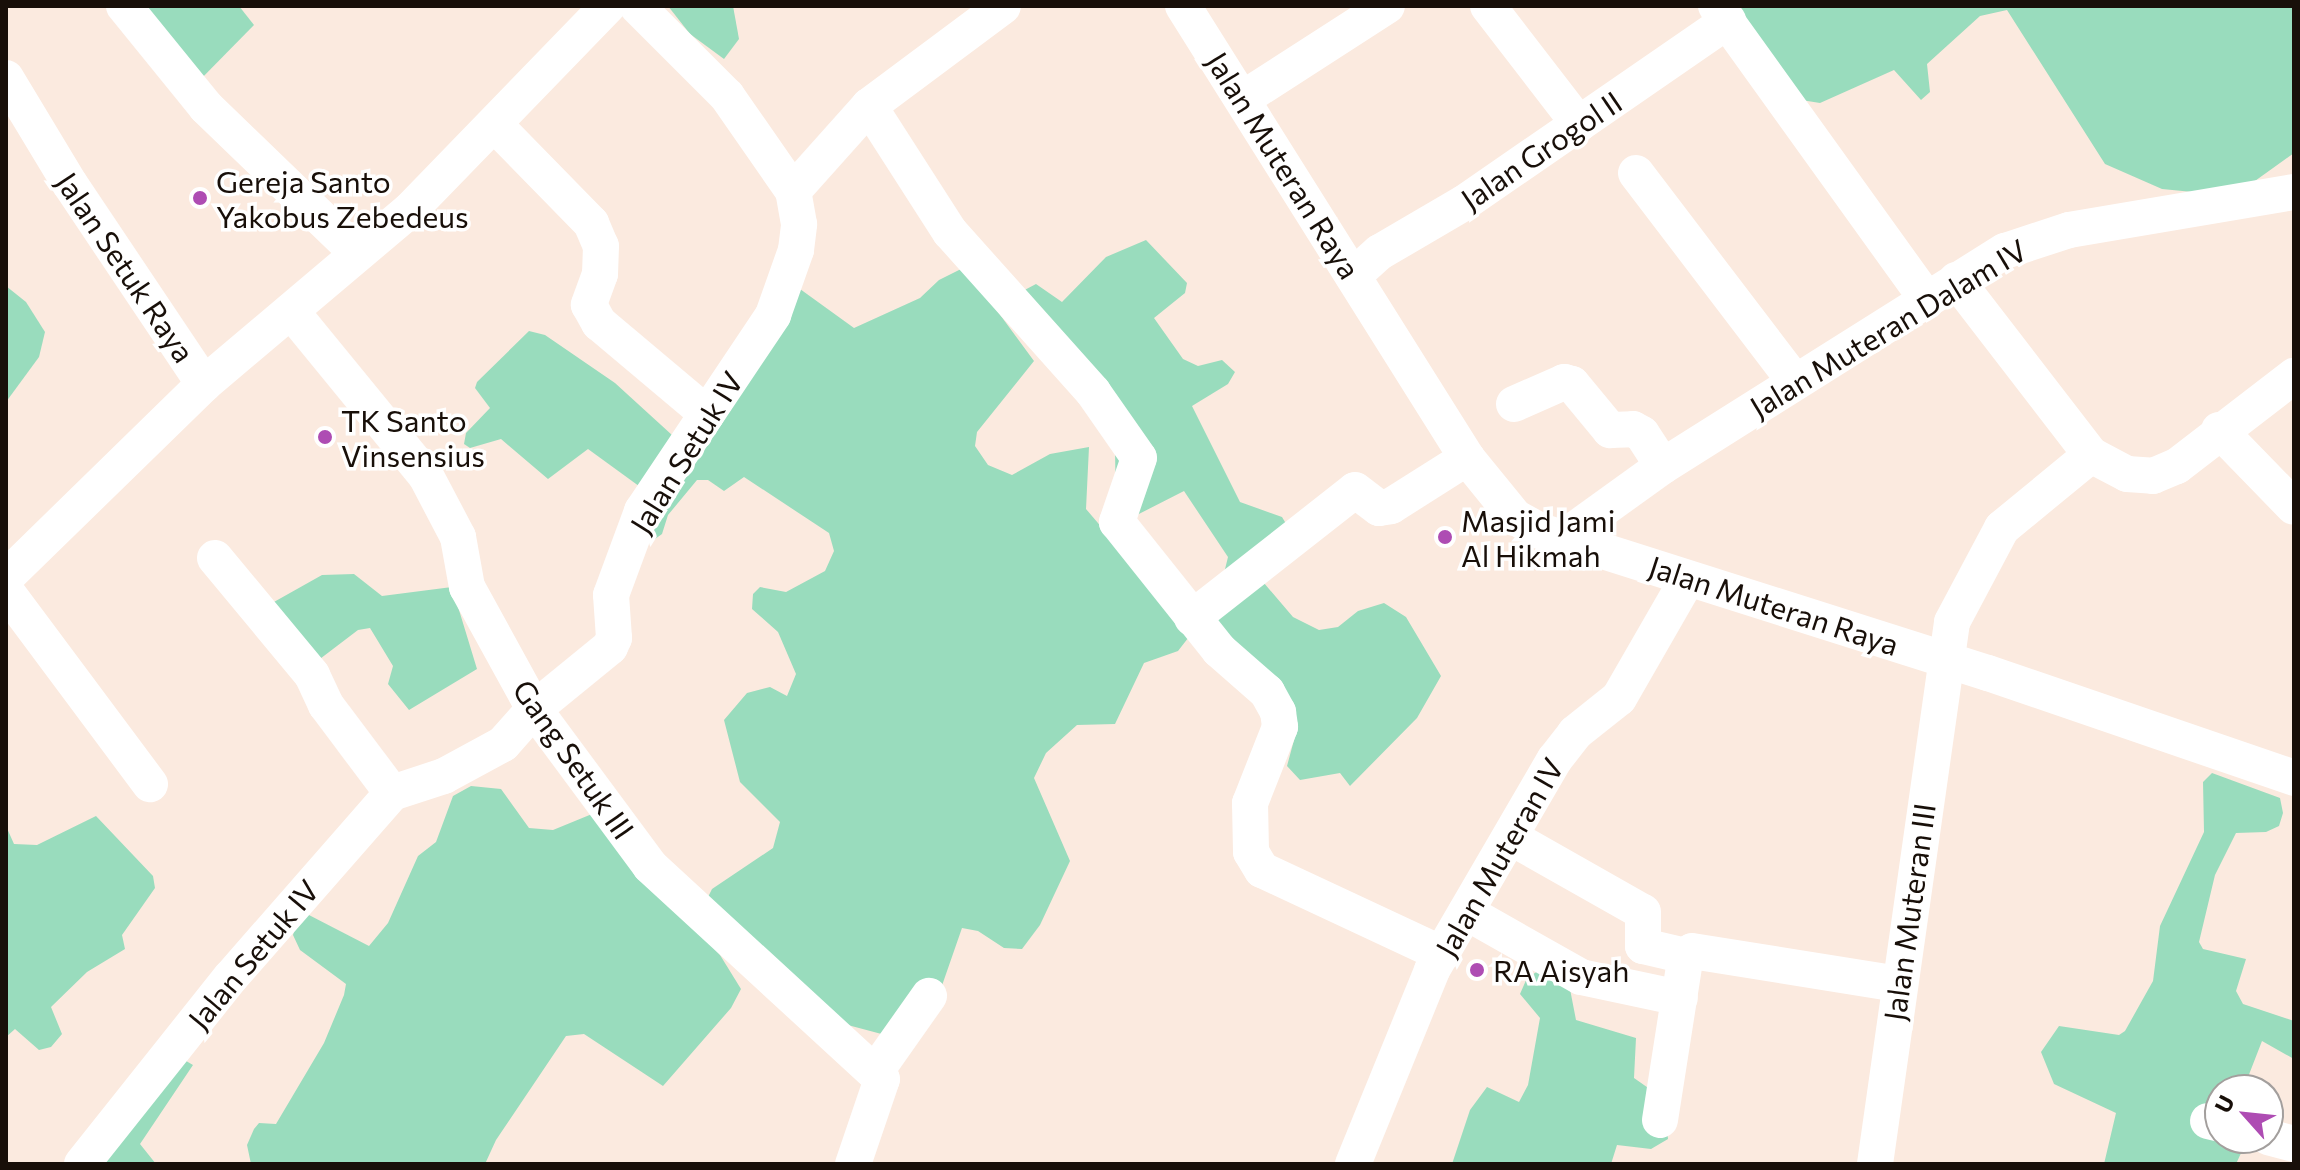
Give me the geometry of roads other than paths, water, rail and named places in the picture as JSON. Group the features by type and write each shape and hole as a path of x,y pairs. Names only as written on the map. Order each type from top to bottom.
{"street":[{"path":"124,6 206,107 358,254"},
{"path":"204,384 410,210 608,6"},
{"name":"Jalan Setuk IV","path":"82,1164 231,977 392,793 444,776 503,744 534,709 610,647 614,638 611,595 635,527 773,315 789,276 799,224 793,191 727,96 637,6"},
{"path":"793,191 869,106 1003,6"},
{"name":"Jalan Muteran Raya","path":"1183,6 1244,98 1467,458 1515,517 1563,538 1946,660 2294,778"},
{"path":"1244,98 1387,6"},
{"path":"1488,6 1579,124"},
{"path":"1722,13 1941,289 2091,455 2127,474 2153,476 2177,466 2219,430 2294,376"},
{"name":"Jalan Grogol II","path":"1353,276 1380,252 1464,203 1579,124 1722,13"},
{"name":"Jalan Setuk Raya","path":"6,78 70,184 204,384 6,577"},
{"path":"869,106 950,232 1093,392 1139,458 1117,522 1192,618 1267,692 1278,712 1280,727 1250,803 1251,852 1262,870 1442,954"},
{"path":"494,124 591,223 601,246 600,274 589,305 599,323 707,414"},
{"path":"1636,173 1795,382"},
{"name":"Jalan Muteran Dalam IV","path":"1563,538 1663,466 1941,289 2034,239 2294,192"},
{"name":"Gang Setuk III","path":"291,311 426,476 458,537 467,587 534,709 650,866 876,1071"},
{"path":"1514,404 1564,382 1572,384 1610,430 1633,429 1642,434 1663,466"},
{"path":"2219,430 2294,507"},
{"name":"Jalan Muteran III","path":"1875,1164 1897,984 1952,622 1987,549 2002,528 2091,455"},
{"path":"1192,618 1355,490 1379,508 1391,506 1467,458"},
{"path":"215,558 312,675 326,705 392,793"},
{"name":"Jalan Muteran IV","path":"1353,1164 1378,1093 1442,954 1466,912 1564,745 1619,698 1688,578"},
{"path":"6,591 150,784"},
{"path":"1512,838 1643,912 1643,946 1686,956 1696,950 1897,984"},
{"path":"1466,912 1581,977 1680,998"},
{"path":"1660,1120 1686,956"},
{"path":"853,1164 882,1088 876,1071 929,996"}],"place":[{"name":"Gereja Santo Yakobus Zebedeus","path":"200,198"},
{"name":"TK Santo Vinsensius","path":"325,437"},
{"name":"Masjid Jami Al Hikmah","path":"1445,537"},
{"name":"RA Aisyah","path":"1477,970"}]}
